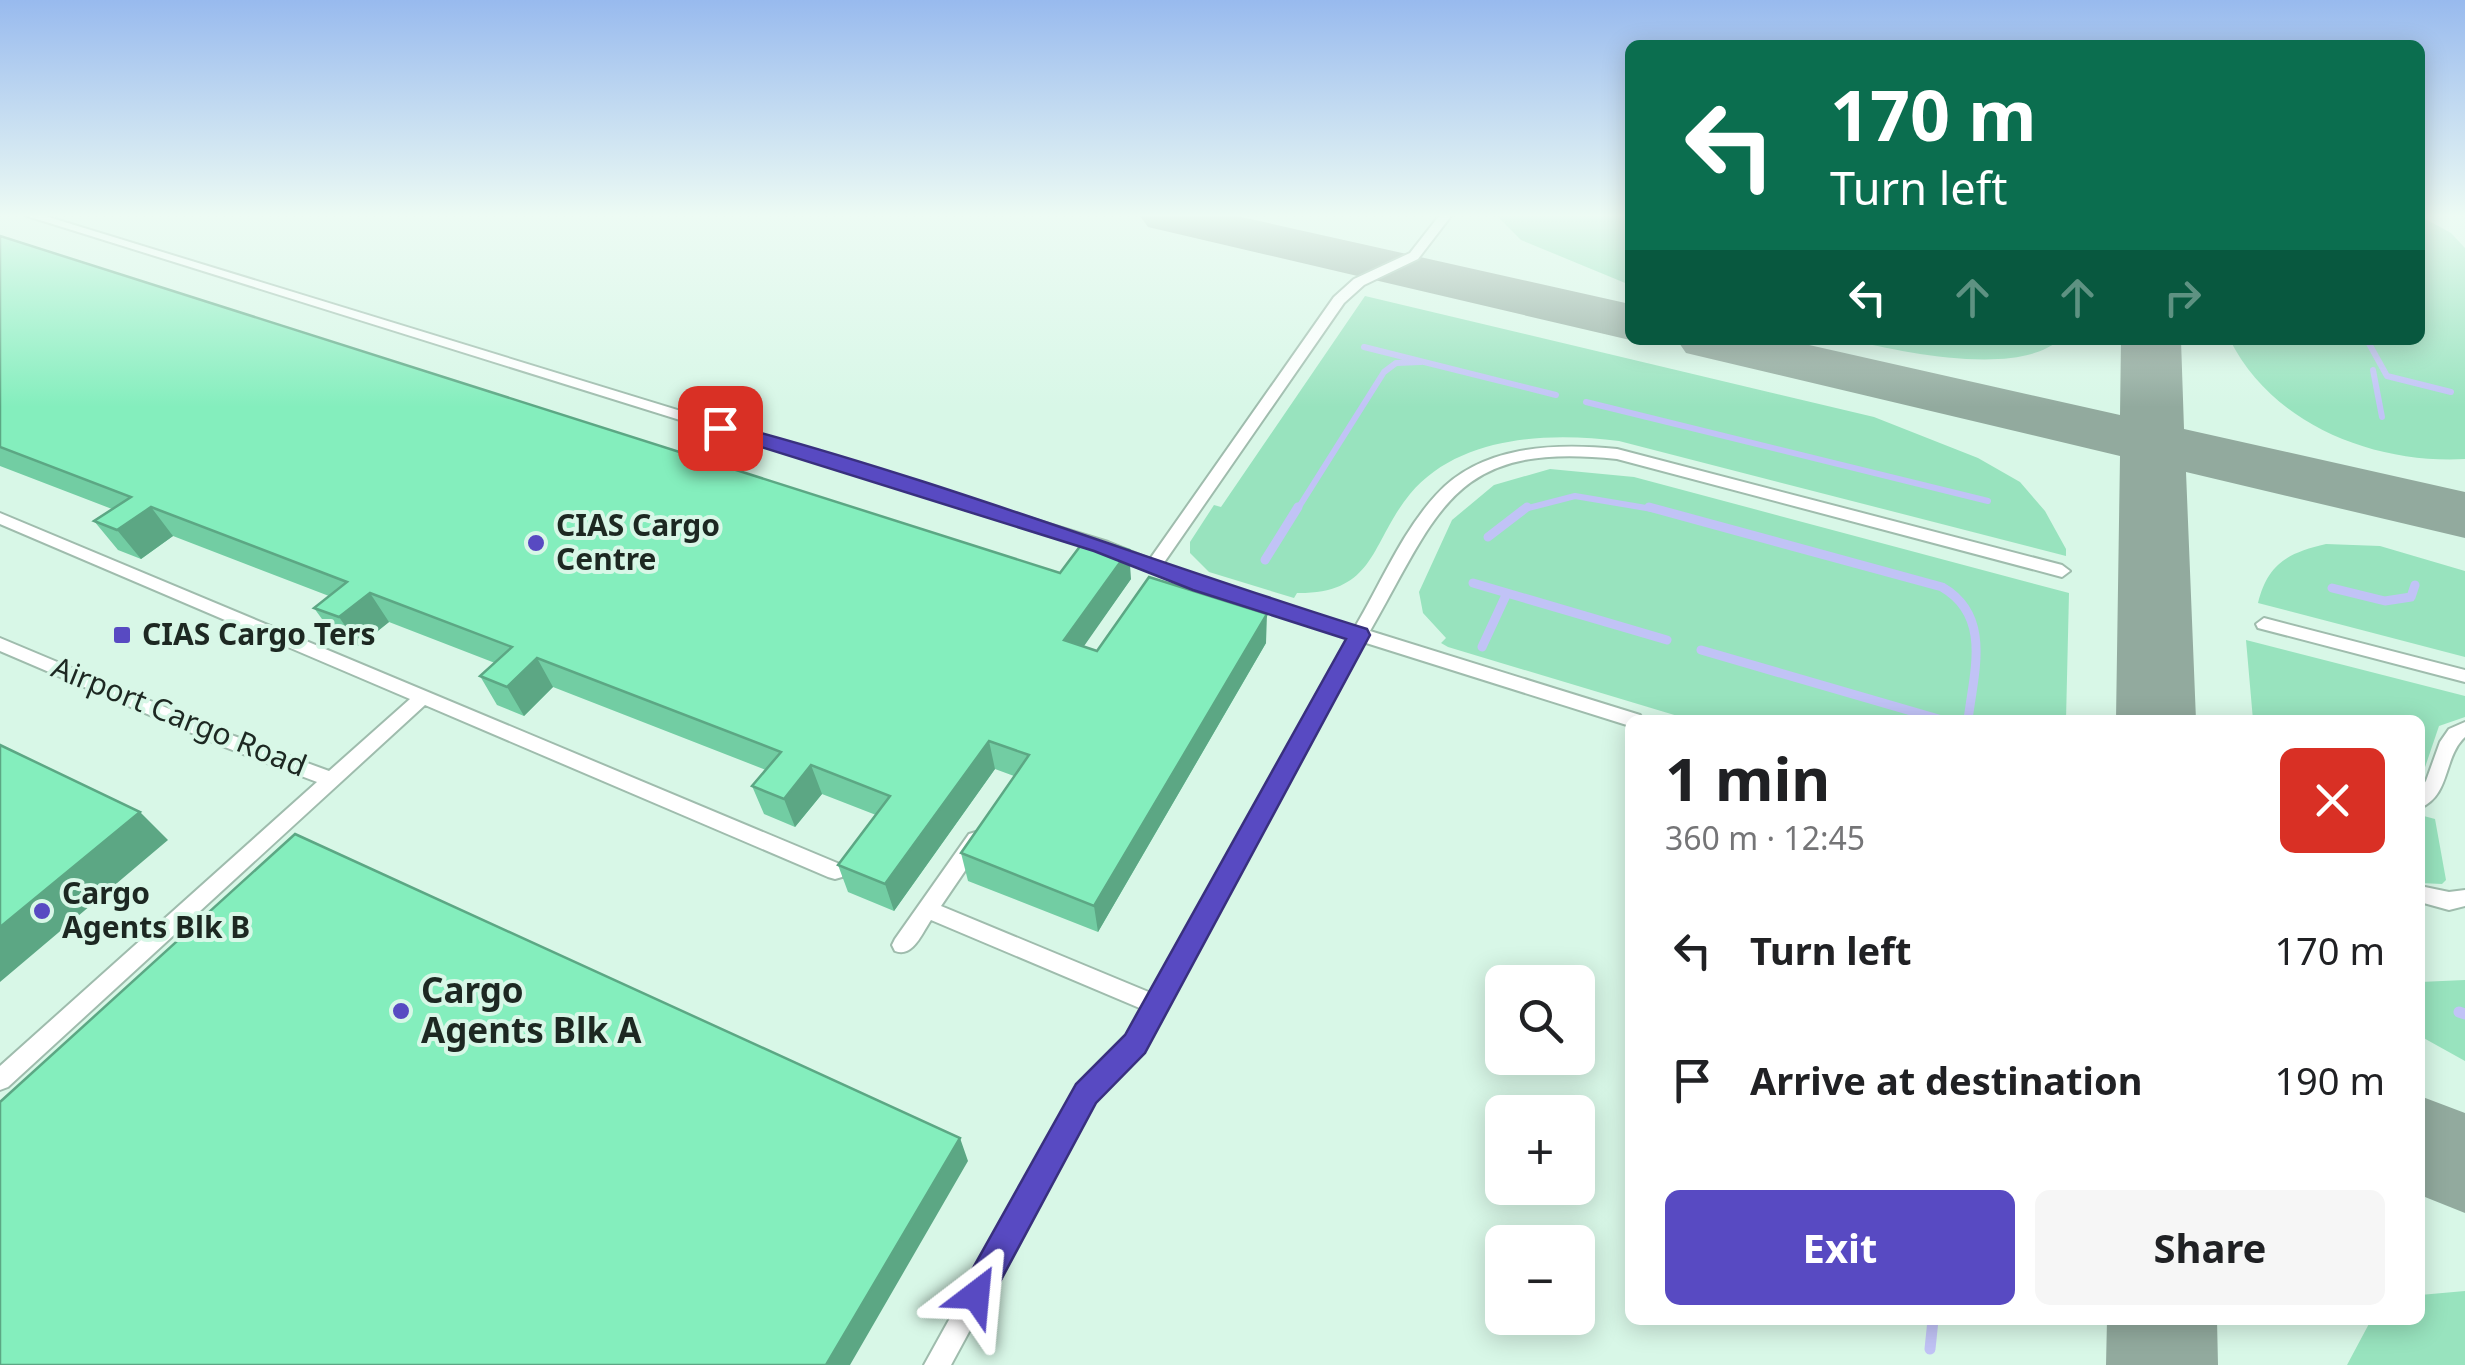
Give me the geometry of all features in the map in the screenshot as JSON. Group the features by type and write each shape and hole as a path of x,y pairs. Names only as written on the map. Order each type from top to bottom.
{"lane":[{"path":"240,280 1064,534 1157,574 1625,717"},
{"path":"1157,574 1339,300 1365,280"},
{"path":"938,1365 1086,1094 1135,1044 1359,635 1438,500 1480,470 1547,452 1594,451 1636,458 2062,571"},
{"path":"0,518 835,871"},
{"path":"2264,624 2465,676"},
{"name":"Airport Cargo Road","path":"0,644 228,741 332,780 0,1080"},
{"path":"332,780 424,697"},
{"path":"2425,795 2434,787 2448,741 2465,729"},
{"path":"902,945 984,827"},
{"path":"2425,895 2449,901 2465,898"},
{"path":"928,909 1156,1005"}],"green space":[{"path":"2425,280 2465,280 2465,459 2395,454 2329,433 2272,395 2233,345 2425,345"},
{"path":"1365,296 1874,417 1978,458 2020,482 2045,511 2066,556 1619,441 1564,437 1535,438 1479,449 1430,474 1397,512 1368,562 1342,585 1297,593 1294,598 1209,572 1190,553 1190,542 1214,505 1221,507"},
{"path":"1874,345 2050,345 2016,357 1988,359"},
{"path":"1550,469 1634,477 2069,593 2066,715 1674,715 1448,647 1441,643 1446,638 1423,613 1419,592 1452,520 1494,485"},
{"path":"2326,544 2380,546 2465,571 2465,657 2258,603 2268,578 2282,562"},
{"path":"2246,640 2465,696 2465,717 2439,726 2425,767 2425,715 2253,715"},
{"path":"2425,816 2435,819 2446,880 2442,884 2425,883"},
{"path":"2465,980 2465,1061 2425,1039 2425,982"},
{"path":"2465,1291 2465,1365 2347,1365 2368,1325 2425,1325 2425,1295"}],"building":[{"name":"CIAS Cargo Centre","path":"0,280 137,280 1060,573 1087,537 1129,550 1064,640 1097,651 1149,577 1267,614 1094,906 961,853 1029,755 989,741 885,884 838,865 890,796 811,765 784,799 752,786 781,752 537,658 507,687 480,676 512,647 370,593 339,617 314,608 347,582 151,507 117,530 94,521 131,497 0,447"},
{"path":"0,745 140,812 0,927"},
{"name":"Cargo Agents Blk A","path":"295,834 960,1138 826,1365 0,1365 0,1102"}],"waterway":[{"path":"2370,345 2387,376 2451,392"},
{"path":"1364,347 1556,395"},
{"path":"1297,510 1384,372 1396,363 1421,362"},
{"path":"2373,370 2382,417"},
{"path":"1586,402 1988,501"},
{"path":"1524,509 1575,496 1658,510"},
{"path":"1265,560 1298,507"},
{"path":"1649,507 1942,587 1958,599 1974,629 1976,664 1969,715"},
{"path":"1488,537 1524,509"},
{"path":"1473,583 1667,640"},
{"path":"2332,588 2385,601 2411,597 2415,585"},
{"path":"1482,647 1507,593"},
{"path":"1701,650 1925,715"},
{"path":"2459,1012 2465,1014"},
{"path":"1930,1349 1932,1325"}],"taxiway":[{"path":"1445,280 1625,321"},
{"path":"1729,345 2152,443"},
{"path":"2151,345 2152,443"},
{"path":"2152,443 2465,515"},
{"path":"2152,443 2156,715"},
{"path":"2425,1147 2465,1163"},
{"path":"2162,1325 2162,1365"}],"place":[{"name":"CIAS Cargo Centre","path":"536,543"},
{"name":"CIAS Cargo Ters","path":"122,635"},
{"name":"Cargo Agents Blk B","path":"42,911"},
{"name":"Cargo Agents Blk A","path":"401,1011"}],"route":[{"path":"720,428 1102,546 1200,585 1359,635 1135,1044 1086,1094 976,1295"}]}
